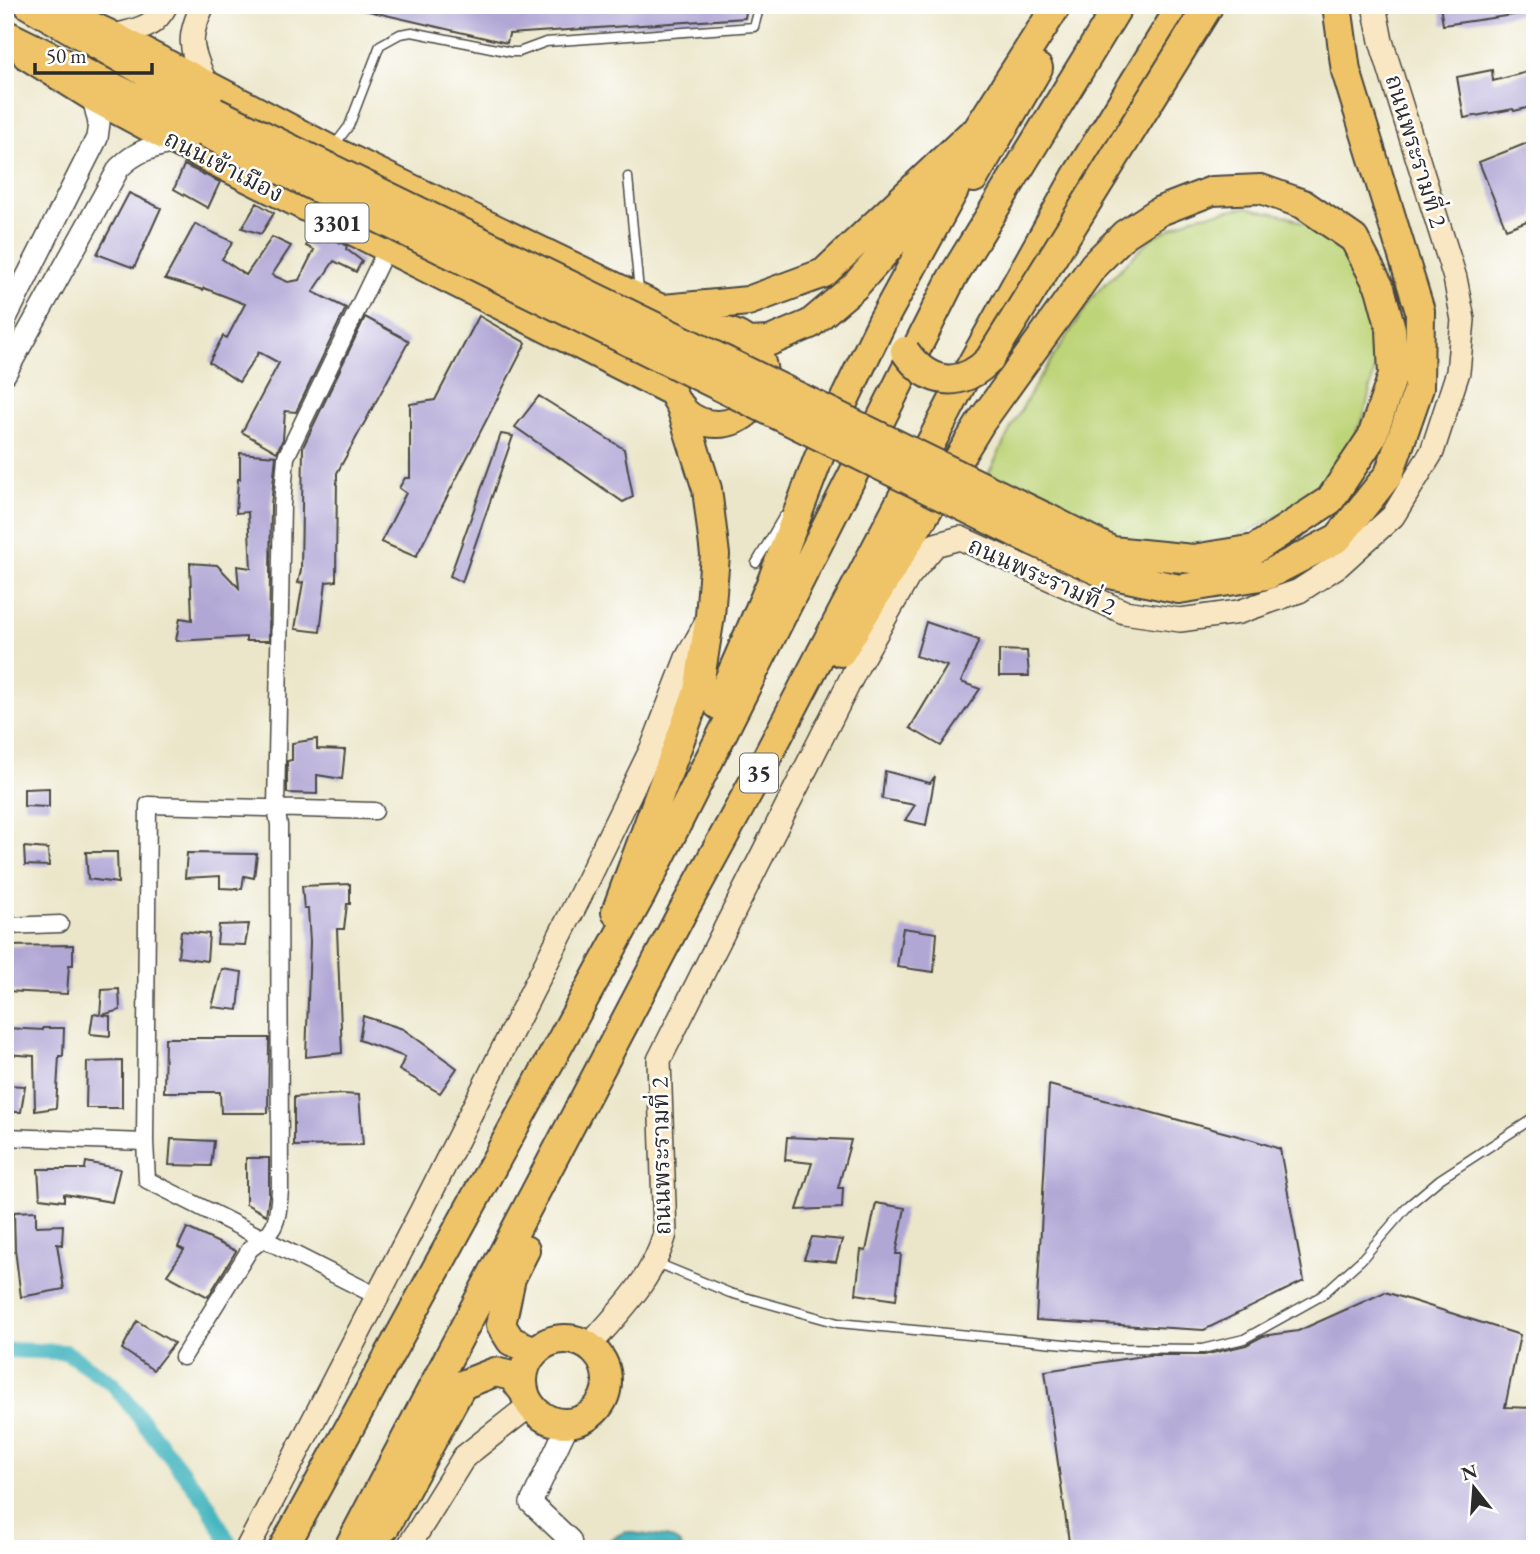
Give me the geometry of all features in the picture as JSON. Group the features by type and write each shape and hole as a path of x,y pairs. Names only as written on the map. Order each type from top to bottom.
{"highway":[{"path":"29,5 209,122"},
{"path":"748,342 770,341 810,324 855,286 934,197 1057,5"},
{"path":"1075,5 898,317 904,350 913,364 936,378 950,380 976,373 989,360 1209,5"},
{"name":"35","path":"285,1546 642,893 952,278 1119,5"},
{"name":"35","path":"348,1549 973,362 1076,177 1182,5"},
{"path":"5,34 209,122 1040,530 1101,572 1179,589 1267,575 1338,538 1390,474 1419,388 1420,311 1346,71 1337,5"},
{"path":"652,303 748,300 824,273 980,126"},
{"path":"682,913 642,893 727,682 772,581 838,413 877,333 954,190 980,126"},
{"path":"765,761 827,674 981,422 1094,265 1125,234 1160,211 1212,191 1261,189 1303,204 1354,239 1380,288 1391,329 1393,375 1372,437 1331,500 1255,549 1193,559 1112,551 1040,530"},
{"path":"764,377 838,413"},
{"path":"582,1003 698,691 710,616 715,555 707,489 677,400"},
{"path":"753,407 822,450"},
{"path":"535,1351 511,1341 502,1325 511,1278 571,1158 598,1073"},
{"path":"356,1549 385,1527 463,1385 495,1372 512,1376 527,1399 548,1418 569,1422 583,1419 595,1410 605,1391 606,1369 589,1346 576,1340 561,1339 547,1343 535,1351 527,1363 523,1378 527,1399"}],"main road":[{"name":"3301","path":"48,5 115,36 331,149 709,331"},
{"path":"115,36 148,27 159,18 166,5"},
{"path":"203,5 192,27 191,45 206,85"},
{"name":"ถนนพระรามที่ 2","path":"589,1346 633,1296 660,1254 666,1234 659,1060 858,665 908,577 935,545 960,538 1124,612 1180,620 1239,612 1299,591 1339,565 1393,516 1432,452 1458,372 1463,320 1455,278 1381,41 1374,5"},
{"name":"ถนนเข้าเมือง","path":"5,44 175,142 387,248 677,400 693,418 709,423 725,423 740,418 753,407"},
{"path":"677,400 670,380 671,366 676,354 696,335 709,331 726,331 748,342 761,361 764,377 761,393 753,407"},
{"path":"247,1549 581,894 653,746 687,658 710,616"},
{"path":"407,1549 464,1457 527,1399"}],"street":[{"path":"5,320 97,138 99,123 93,97"},
{"path":"5,374 118,168 132,154 145,148 175,142"},
{"path":"183,1357 250,1249 264,1239 277,1223 280,1190 279,825 276,807 282,505 286,457 387,248"},
{"path":"16,299 40,309"},
{"path":"376,811 148,805 145,1142 147,1180 377,1296"},
{"path":"5,926 60,924"},
{"path":"5,1137 145,1142"},
{"path":"569,1422 531,1503 570,1540 572,1549"}],"lane":[{"path":"331,149 349,126 380,45 400,34 412,32 519,52 546,42 754,27 760,5"},
{"path":"628,177 652,303"},
{"path":"756,563 822,450"},
{"path":"654,1262 730,1293 838,1322 1109,1348 1202,1349 1244,1339 1321,1296 1360,1260 1409,1205 1440,1179 1535,1117"}],"green space":[{"path":"1245,207 1288,216 1322,232 1349,257 1370,292 1378,355 1364,416 1341,462 1298,506 1229,541 1202,547 1132,546 985,481 1037,382 1095,294 1153,237 1193,217"}],"water":[{"path":"625,1532 670,1538 680,1544 682,1549 609,1549 609,1540"}],"building":[{"path":"364,5 747,5 745,18 509,34 507,43 364,10"},
{"path":"1440,5 1526,5 1527,13 1443,25"},
{"path":"1492,70 1493,81 1535,70 1535,106 1464,118 1457,77"},
{"path":"1535,140 1535,218 1506,229 1479,162"},
{"path":"184,165 220,182 208,208 174,189"},
{"path":"129,193 161,208 134,268 97,254"},
{"path":"257,203 274,213 261,234 242,228"},
{"path":"195,224 233,242 222,259 246,275 272,237 291,246 272,275 288,282 299,280 314,250 306,246 315,230 347,246 346,249 362,261 356,272 334,261 313,292 346,308 296,412 285,411 283,439 277,452 242,432 279,363 259,352 239,382 209,362 223,336 227,338 245,304 204,288 203,290 165,279"},
{"path":"479,316 526,343 416,557 381,542 406,493 399,488 405,478 410,478 410,404 435,400"},
{"path":"365,317 409,341 337,473 336,581 326,582 320,632 295,629 303,582 298,583 301,570 303,447"},
{"path":"539,396 624,449 633,497 623,502 515,427"},
{"path":"501,434 513,436 462,582 450,576"},
{"path":"240,453 276,456 271,505 269,641 246,641 246,637 176,641 180,618 192,620 190,563 217,565 239,588 237,566 251,568 248,512 236,513"},
{"path":"926,622 979,640 961,682 980,689 941,746 910,728 947,666 916,656"},
{"path":"999,650 1027,651 1029,676 999,676"},
{"path":"317,739 317,749 345,750 342,779 317,775 317,794 287,793 287,761 292,760 292,743"},
{"path":"885,771 930,783 935,776 926,825 905,820 915,805 882,799"},
{"path":"49,788 49,807 24,806 24,789"},
{"path":"24,847 48,849 49,866 25,865"},
{"path":"86,852 117,852 118,883 88,879"},
{"path":"187,853 257,854 254,878 244,876 242,889 220,888 220,876 185,878"},
{"path":"350,884 350,904 347,904 344,929 337,929 342,1053 306,1057 310,942 308,909 304,909 302,886"},
{"path":"249,924 245,945 217,944 219,925"},
{"path":"903,928 937,933 934,972 897,967"},
{"path":"181,931 209,934 207,961 178,957"},
{"path":"73,945 73,965 69,965 67,994 5,991 5,946"},
{"path":"222,969 242,972 238,1010 212,1007"},
{"path":"119,989 120,1010 102,1015 110,1016 110,1036 90,1034 93,1014 100,1015 102,990"},
{"path":"363,1016 403,1029 457,1068 440,1093 399,1070 405,1057 359,1040"},
{"path":"5,1028 64,1028 63,1056 59,1056 56,1108 35,1111 34,1056 5,1054"},
{"path":"165,1038 269,1038 268,1113 221,1113 220,1092 164,1092"},
{"path":"122,1061 122,1108 86,1108 87,1062"},
{"path":"5,1085 25,1086 21,1112 5,1112"},
{"path":"1049,1085 1280,1149 1304,1281 1204,1330 1036,1320"},
{"path":"359,1095 363,1145 294,1146 294,1097"},
{"path":"787,1137 851,1140 838,1188 843,1188 842,1208 797,1210 812,1163 785,1160"},
{"path":"171,1139 214,1141 211,1166 169,1165"},
{"path":"246,1158 269,1158 266,1215 246,1204"},
{"path":"86,1162 120,1169 112,1202 64,1194 64,1201 40,1198 38,1169 85,1169"},
{"path":"876,1203 905,1208 896,1254 901,1254 896,1300 856,1294 861,1250 866,1251"},
{"path":"36,1211 36,1226 63,1225 62,1245 57,1244 64,1289 21,1297 14,1212"},
{"path":"187,1228 236,1251 208,1297 167,1275 184,1250 178,1247"},
{"path":"812,1237 842,1240 836,1262 804,1259"},
{"path":"1385,1292 1520,1335 1505,1407 1535,1408 1535,1549 1070,1549 1045,1371 1149,1355 1204,1355 1246,1345 1263,1336 1298,1331"},
{"path":"137,1321 174,1343 153,1370 122,1349"}],"waterway":[{"path":"5,1350 66,1352 113,1384 207,1503 232,1549"}]}
